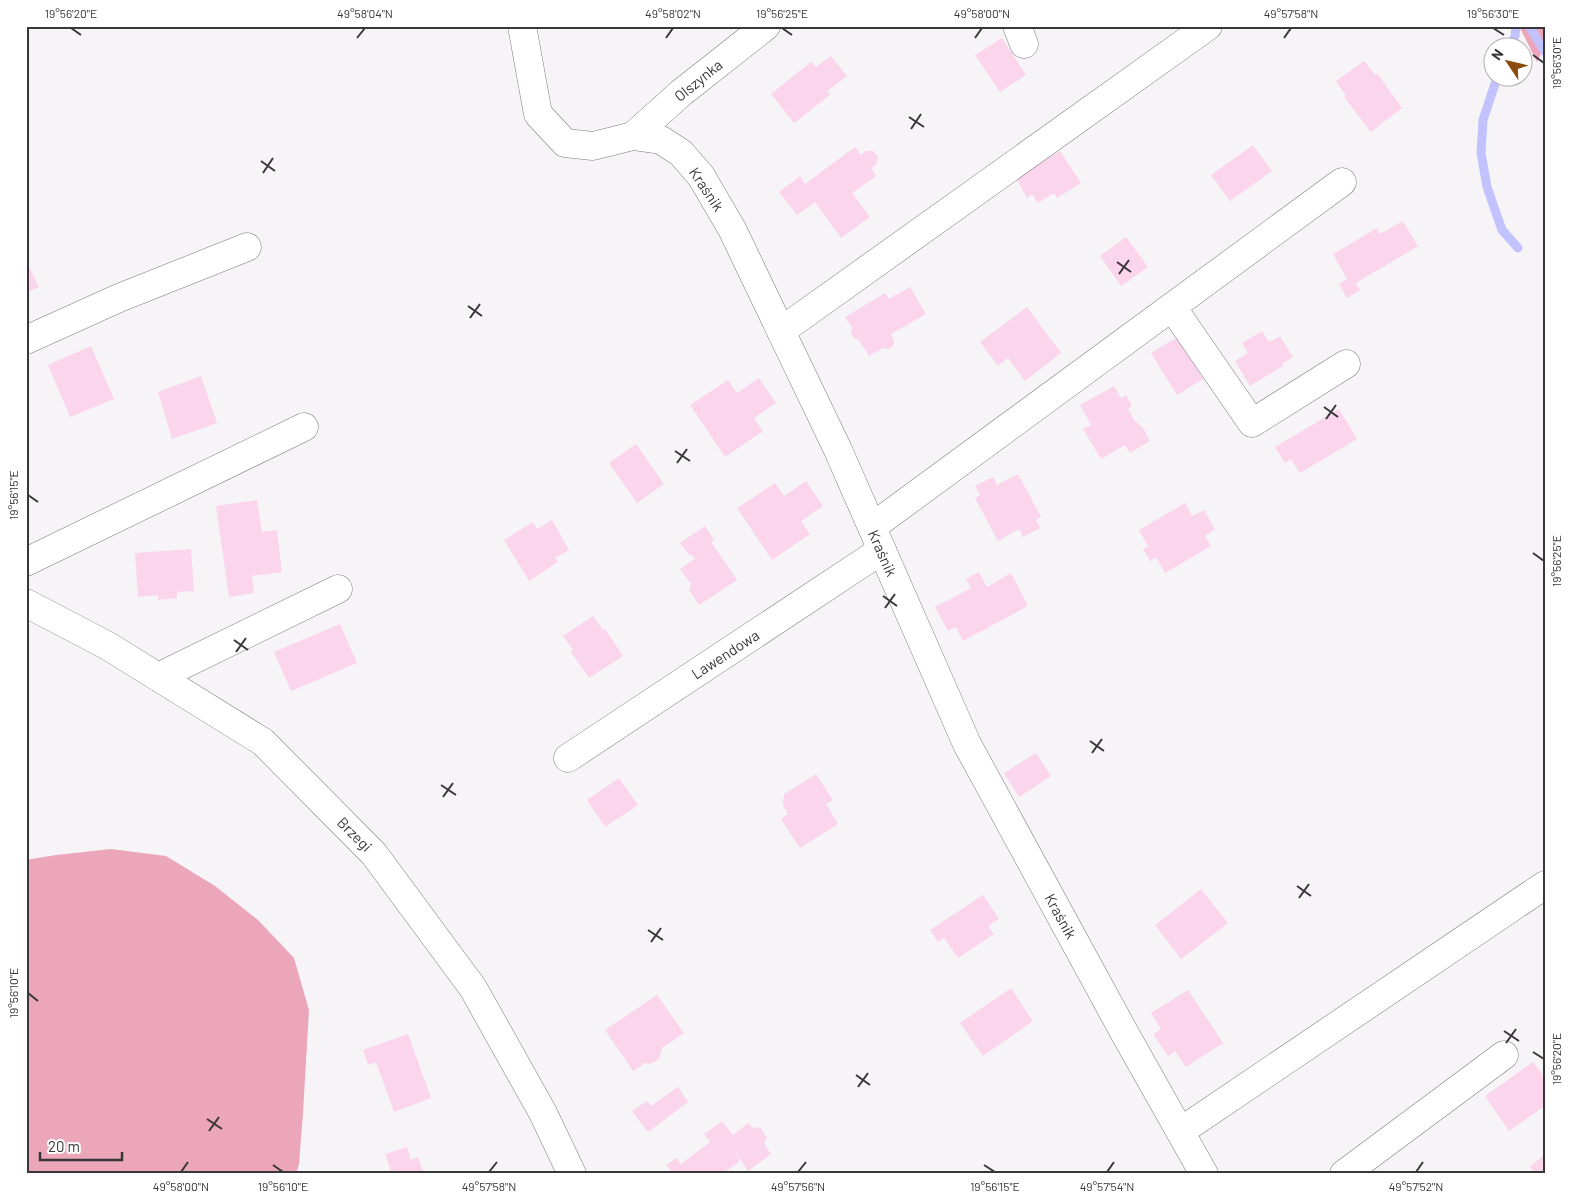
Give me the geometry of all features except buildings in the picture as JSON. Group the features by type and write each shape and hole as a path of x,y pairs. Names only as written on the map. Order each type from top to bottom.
{"street":[{"name":"Kraśnik","path":"522,26 538,114 565,143 593,146 632,136 661,140 681,153 701,176 732,229 838,450 967,744 1204,1174"},
{"name":"Olszynka","path":"632,136 680,93 766,26"},
{"path":"781,331 1208,26"},
{"name":"Lawendowa","path":"568,758 877,539 1172,306 1342,182"},
{"path":"26,340 120,298 247,248"},
{"path":"1172,306 1252,422 1346,364"},
{"path":"26,562 304,428"},
{"path":"158,677 338,589"},
{"name":"Brzegi","path":"26,603 108,646 263,742 374,854 473,988 542,1114 572,1174"},
{"path":"1181,1131 1545,885"},
{"path":"1344,1174 1504,1055"}],"shaded area":[{"path":"1519,26 1545,26 1545,46 1537,62 1534,56 1534,38 1525,38"},
{"path":"111,849 166,856 215,886 258,920 294,958 309,1010 299,1164 296,1174 26,1174 26,860"}],"waterway":[{"path":"1514,38 1516,26"},
{"path":"1529,26 1545,52"},
{"path":"1494,88 1483,120 1481,153 1487,187 1502,230 1518,248"}]}
